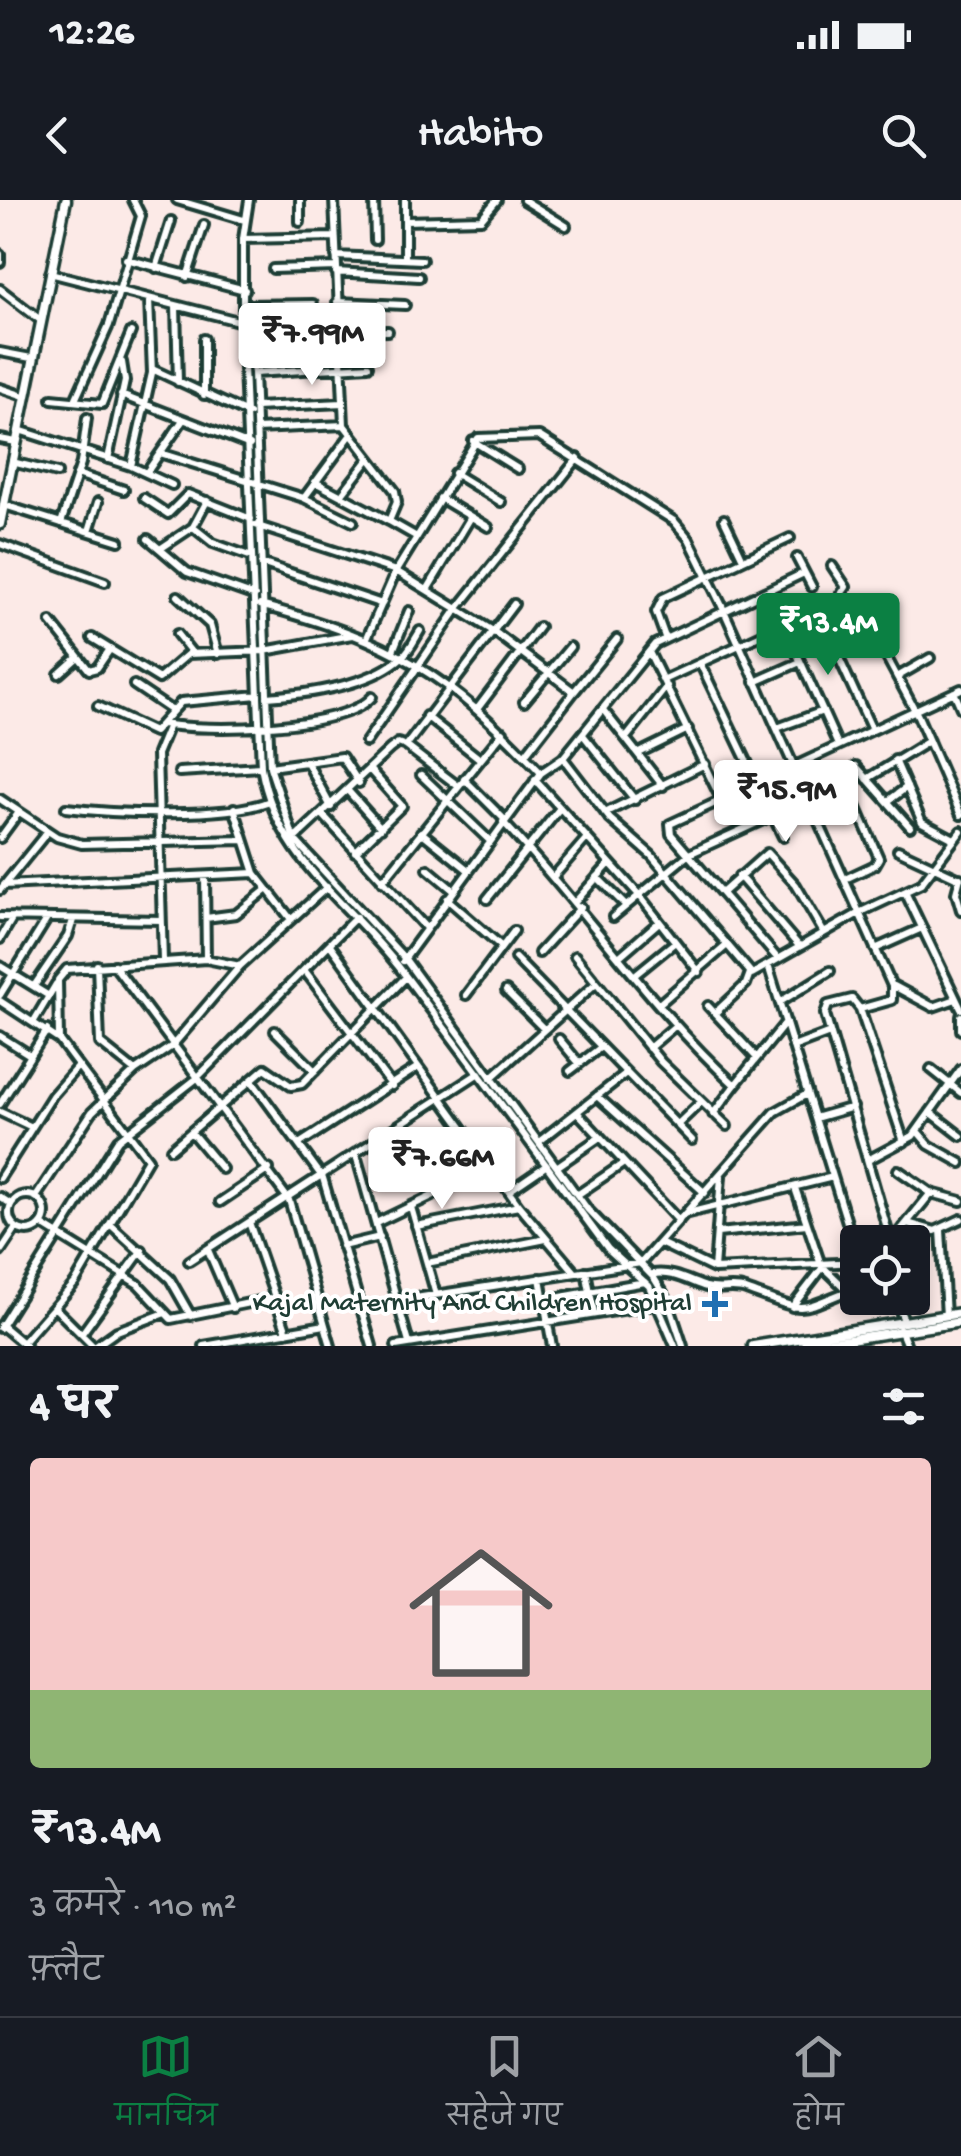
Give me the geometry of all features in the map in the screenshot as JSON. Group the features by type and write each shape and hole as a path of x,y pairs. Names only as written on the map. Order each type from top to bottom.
{"main road":[{"path":"0,524 7,466 16,442 38,319 66,200"},
{"path":"804,1346 961,1314"},
{"path":"902,1325 961,1322"},
{"path":"754,1346 850,1338"}],"street":[{"path":"76,398 83,374 92,366 103,341 119,290 140,216 134,200"},
{"path":"177,200 244,220"},
{"path":"249,200 243,239 249,414 253,429 252,557 264,725 270,767 291,842"},
{"path":"300,200 300,222"},
{"path":"334,200 344,425 349,437 398,496 388,521"},
{"path":"374,200 375,240"},
{"path":"404,200 406,260"},
{"path":"405,221 482,219 498,200"},
{"path":"527,201 566,226"},
{"path":"156,268 171,222"},
{"path":"187,277 204,225"},
{"path":"243,239 335,237"},
{"path":"0,254 0,262"},
{"path":"336,256 422,260"},
{"path":"126,259 245,290"},
{"path":"272,270 419,276"},
{"path":"49,273 246,326"},
{"path":"0,289 38,319"},
{"path":"132,466 152,369 149,298"},
{"path":"338,302 405,305"},
{"path":"246,306 314,304"},
{"path":"176,306 178,382"},
{"path":"246,326 256,407 250,445 254,483"},
{"path":"250,343 388,330"},
{"path":"52,399 76,398 102,404 131,332"},
{"path":"204,339 204,396"},
{"path":"0,352 32,358"},
{"path":"108,458 126,381 122,361"},
{"path":"254,373 368,366"},
{"path":"152,369 249,414"},
{"path":"0,388 24,396"},
{"path":"121,395 250,445"},
{"path":"256,407 342,403"},
{"path":"61,522 84,451 87,418"},
{"path":"147,472 183,420"},
{"path":"253,429 344,425"},
{"path":"18,429 132,466 172,485"},
{"path":"366,640 396,572 473,441 489,435 539,436 674,521 723,610 892,986 892,1000 860,1009"},
{"path":"304,498 349,437"},
{"path":"0,439 16,442"},
{"path":"473,441 518,469"},
{"path":"163,454 304,498 353,522"},
{"path":"366,742 422,666 458,608 578,458"},
{"path":"341,495 369,459"},
{"path":"7,466 58,473"},
{"path":"454,473 500,502"},
{"path":"77,474 124,490"},
{"path":"315,482 417,537"},
{"path":"144,498 168,514 185,494 254,523 396,572 493,630 574,692"},
{"path":"440,498 488,528"},
{"path":"160,550 193,527 207,501"},
{"path":"89,531 98,502"},
{"path":"4,505 120,540"},
{"path":"427,590 471,517"},
{"path":"724,518 744,559"},
{"path":"254,523 261,563 258,601"},
{"path":"193,527 213,542 252,557"},
{"path":"665,637 656,612 658,602 790,538"},
{"path":"148,539 187,572 393,651 452,685 524,756 560,808 639,895 699,972"},
{"path":"0,544 105,582"},
{"path":"796,558 812,587"},
{"path":"261,563 382,604"},
{"path":"626,738 666,682 836,601 846,589 832,566"},
{"path":"399,967 538,776 564,758 665,637 804,573"},
{"path":"178,596 210,625 218,654"},
{"path":"406,746 514,604"},
{"path":"817,610 872,730"},
{"path":"393,651 409,611"},
{"path":"51,622 92,670 110,649"},
{"path":"784,625 838,745"},
{"path":"478,708 540,627"},
{"path":"163,961 157,754 172,710 190,700 297,694 354,680 404,656 420,630"},
{"path":"177,634 192,653"},
{"path":"92,638 159,679 180,658 192,653 260,652 354,635"},
{"path":"524,756 617,639"},
{"path":"880,645 916,711 961,815"},
{"path":"524,702 570,647"},
{"path":"650,653 720,797"},
{"path":"59,674 78,657"},
{"path":"897,677 930,658"},
{"path":"755,682 800,662"},
{"path":"700,663 783,837"},
{"path":"134,685 172,710"},
{"path":"778,958 671,834 670,824 720,797 958,691 961,708"},
{"path":"98,706 154,732 166,724 264,725 354,712 372,697"},
{"path":"604,711 663,786"},
{"path":"776,728 823,712"},
{"path":"426,716 481,759"},
{"path":"264,725 260,767 267,802 291,842 357,916 479,1073 540,1141 611,1237 652,1274 668,1300 683,1346"},
{"path":"639,753 688,728"},
{"path":"382,882 503,732"},
{"path":"584,736 634,800"},
{"path":"867,779 929,741"},
{"path":"291,842 359,783 396,744 406,746 461,783 504,821 578,904 676,1025 735,1085"},
{"path":"270,767 342,757 359,783"},
{"path":"564,758 605,814 664,871 750,973"},
{"path":"896,760 922,822 954,839"},
{"path":"308,764 331,807"},
{"path":"605,814 705,764"},
{"path":"179,772 260,767"},
{"path":"808,800 846,782 858,769 910,827"},
{"path":"355,852 402,806 370,770"},
{"path":"421,775 490,840"},
{"path":"845,879 874,865 878,858 846,782"},
{"path":"887,801 907,787"},
{"path":"349,792 380,828"},
{"path":"0,799 47,832 82,844 243,840"},
{"path":"66,808 234,808 267,802"},
{"path":"234,808 255,873 290,918"},
{"path":"487,899 560,808"},
{"path":"0,838 19,812"},
{"path":"322,815 426,928"},
{"path":"613,917 689,854 772,816"},
{"path":"715,1014 746,984 750,973 859,913 906,894 935,868 961,831"},
{"path":"4,885 47,832"},
{"path":"422,832 467,870"},
{"path":"554,876 586,839"},
{"path":"898,850 960,877 956,894 961,910"},
{"path":"722,892 761,856 770,855 796,885 824,932"},
{"path":"539,953 610,864"},
{"path":"428,868 452,890"},
{"path":"4,885 255,873"},
{"path":"0,874 4,885"},
{"path":"739,876 799,946"},
{"path":"206,877 206,959"},
{"path":"597,877 626,906"},
{"path":"36,1197 86,1120 135,1071 172,1046 240,966 328,885"},
{"path":"206,918 236,914 266,890"},
{"path":"906,894 957,995 961,1030"},
{"path":"446,898 502,947"},
{"path":"46,920 0,998 60,1040 129,1129 148,1164 92,1255 25,1344 1,1326 129,1129 196,1079 250,1020 305,971 357,916"},
{"path":"357,916 404,959 547,1164 625,1266 646,1282 675,1346"},
{"path":"0,917 161,920"},
{"path":"0,939 13,917"},
{"path":"34,986 68,936 73,920"},
{"path":"620,955 658,923"},
{"path":"874,949 922,928"},
{"path":"466,994 514,931"},
{"path":"636,974 674,943"},
{"path":"330,946 519,1206 574,1272"},
{"path":"659,1004 726,946"},
{"path":"575,956 649,1048 727,1126"},
{"path":"516,958 692,1140"},
{"path":"34,1021 66,968 206,959 240,966"},
{"path":"97,965 100,1043 135,1071"},
{"path":"114,965 289,1200 331,1346"},
{"path":"768,965 847,1225"},
{"path":"0,966 49,996"},
{"path":"305,971 392,1086"},
{"path":"780,1002 830,971"},
{"path":"171,1150 268,1068 296,1088 406,978"},
{"path":"58,980 60,1040"},
{"path":"489,1080 596,982"},
{"path":"892,986 933,1007 957,995"},
{"path":"506,991 544,1029"},
{"path":"886,1225 824,1014 828,1005 854,998 904,1142"},
{"path":"708,1006 756,1057"},
{"path":"714,1114 786,1022"},
{"path":"649,1048 676,1025"},
{"path":"32,1127 0,1108 47,1030"},
{"path":"275,1031 315,1071"},
{"path":"793,1047 830,1033"},
{"path":"0,1037 30,1056"},
{"path":"559,1039 580,1063"},
{"path":"570,1070 601,1047"},
{"path":"0,1178 78,1066"},
{"path":"299,1144 418,1068"},
{"path":"931,1069 961,1093"},
{"path":"868,1160 917,1131 961,1069"},
{"path":"189,1261 323,1178 479,1073"},
{"path":"540,1141 626,1074"},
{"path":"251,1080 323,1178 372,1346"},
{"path":"396,1302 641,1263 775,1112 807,1094"},
{"path":"597,1096 705,1193"},
{"path":"677,1125 701,1102"},
{"path":"815,1118 853,1107"},
{"path":"577,1112 679,1221"},
{"path":"930,1112 961,1136"},
{"path":"917,1131 941,1154 961,1163"},
{"path":"191,1132 222,1169"},
{"path":"558,1166 600,1137"},
{"path":"356,1155 409,1343"},
{"path":"577,1195 624,1163"},
{"path":"510,1192 547,1164"},
{"path":"376,1223 492,1167"},
{"path":"220,1202 269,1169"},
{"path":"898,1170 931,1192 961,1201"},
{"path":"714,1269 721,1175"},
{"path":"687,1214 833,1177"},
{"path":"795,1188 822,1266 840,1283"},
{"path":"931,1192 907,1223 941,1230 961,1219"},
{"path":"25,1195 36,1197 44,1206 42,1224 32,1231 16,1228 8,1214 11,1204 25,1195"},
{"path":"0,1197 11,1204"},
{"path":"416,1226 519,1206"},
{"path":"410,1207 436,1295"},
{"path":"42,1224 124,1276 176,1320 274,1298"},
{"path":"112,1224 180,1292 191,1316"},
{"path":"718,1233 807,1224"},
{"path":"249,1225 288,1332"},
{"path":"0,1252 16,1228"},
{"path":"941,1230 946,1316"},
{"path":"342,1246 380,1237"},
{"path":"427,1263 546,1239"},
{"path":"660,1243 714,1269 840,1263"},
{"path":"83,1332 142,1250"},
{"path":"208,1250 233,1308"},
{"path":"792,1307 822,1266"},
{"path":"586,1270 594,1314"},
{"path":"652,1274 665,1273 722,1290 742,1288 792,1307 813,1308 840,1295"},
{"path":"540,1278 552,1346"},
{"path":"544,1300 646,1282"},
{"path":"396,1346 659,1304"},
{"path":"55,1308 95,1346 117,1331 165,1313"},
{"path":"899,1315 907,1346"},
{"path":"204,1346 325,1325"}],"place":[{"name":"Kajal Maternity And Children Hospital","path":"715,1304"}]}
